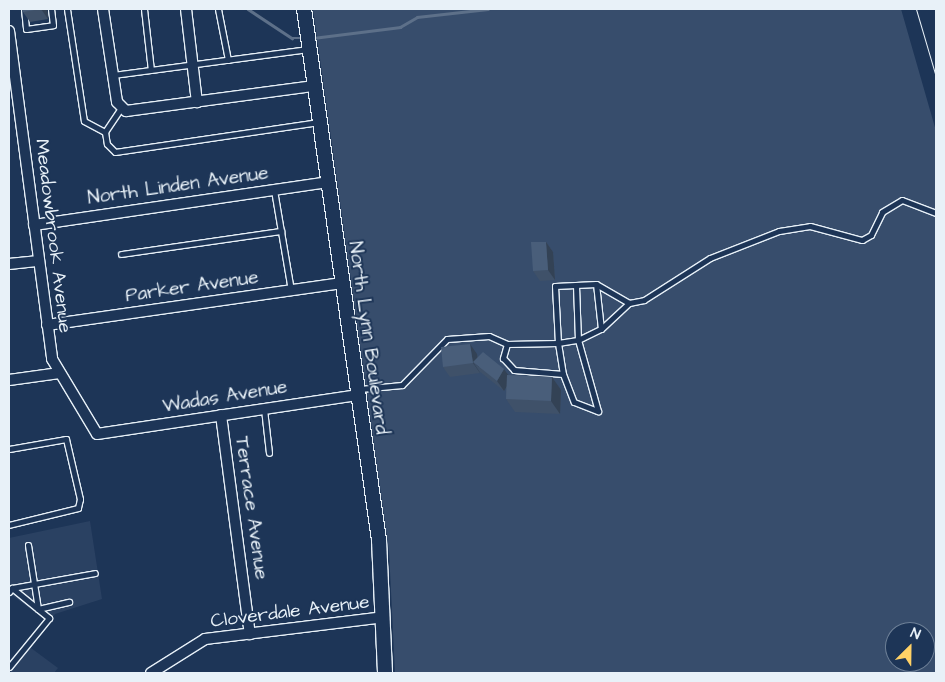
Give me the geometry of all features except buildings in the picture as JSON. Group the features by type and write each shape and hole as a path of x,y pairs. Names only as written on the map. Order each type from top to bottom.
{"street":[{"path":"103,9 113,75 122,108 131,111 314,86"},
{"path":"186,9 197,102"},
{"name":"North Lynn Boulevard","path":"304,9 378,540 385,673"},
{"name":"Meadowbrook Avenue","path":"9,32 52,359 97,434"},
{"name":"North Linden Avenue","path":"34,225 328,182"},
{"path":"9,264 39,261"},
{"name":"Parker Avenue","path":"47,325 342,283"},
{"path":"9,380 60,373"},
{"name":"Wadas Avenue","path":"97,434 221,416 357,392"},
{"name":"Terrace Avenue","path":"221,416 250,634"},
{"name":"Cloverdale Avenue","path":"151,673 196,642 383,618"}],"lane":[{"path":"24,9 26,29 53,25 51,9"},
{"path":"67,9 84,121 105,132 110,148 121,152 319,122"},
{"path":"144,9 151,70"},
{"path":"218,9 228,60"},
{"path":"113,75 228,60 308,41"},
{"path":"105,132 122,108"},
{"path":"274,190 291,290"},
{"path":"357,392 402,385 447,340 489,336 507,344 578,340 601,329 629,303 644,300 710,258 779,231 810,226 862,240 871,235 882,212 902,200 936,213"},
{"path":"121,254 281,231"},
{"path":"576,285 578,340 598,411 574,402 563,374 558,342 555,286 596,284 629,303"},
{"path":"596,284 601,329"},
{"path":"507,344 503,358 514,370 563,374"},
{"path":"264,409 269,453"},
{"path":"9,448 66,439 80,499 78,508 9,525"},
{"path":"28,545 36,584 38,610"},
{"path":"10,590 95,573"},
{"path":"9,667 49,618 10,590"},
{"path":"38,610 69,602"}],"shaded area":[{"path":"313,9 901,9 936,131 936,673 395,673 389,551"},
{"path":"90,521 102,599 55,614 31,648 58,668 54,673 9,673 9,662 44,619 9,593 9,538"}],"waterway":[{"path":"248,9 292,38 303,38"},
{"path":"313,38 400,27 417,17 488,9"}],"tram line":[{"path":"916,9 936,77"}]}
